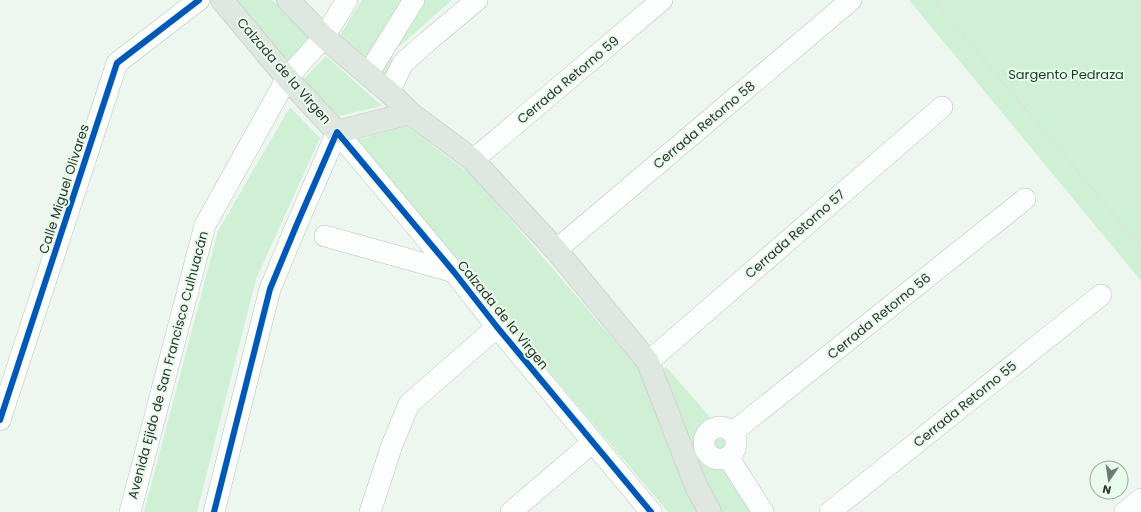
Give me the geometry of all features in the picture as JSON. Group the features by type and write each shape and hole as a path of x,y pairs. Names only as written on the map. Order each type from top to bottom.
{"main road":[{"name":"Calzada de la Virgen","path":"222,0 287,78 337,132"},
{"path":"288,0 324,37 389,92 410,113 473,160 556,250 648,362 696,486 710,512"},
{"path":"337,132 410,113"}],"street":[{"name":"Calle Miguel Olivares","path":"0,420 117,63 199,0"},
{"name":"Avenida Ejido de San Francisco Culhuacán","path":"130,512 205,226 287,78 324,37 347,0"},
{"path":"368,74 414,0"},
{"path":"389,92 403,63 477,0"},
{"name":"Cerrada Retorno 59","path":"473,160 662,0"},
{"name":"Cerrada Retorno 58","path":"556,250 851,0"},
{"name":"Cerrada Retorno 57","path":"648,362 942,107"},
{"path":"214,512 270,289 337,132"},
{"name":"Calzada de la Virgen","path":"337,132 651,512"},
{"name":"Cerrada Retorno 56","path":"733,432 1025,199"},
{"path":"325,236 454,272"},
{"name":"Cerrada Retorno 55","path":"830,512 1101,295"},
{"path":"370,512 392,445 409,404 497,327"},
{"path":"720,426 733,432 736,439 736,446 728,457 721,459 714,458 704,447 704,440 707,433 712,428 720,426"},
{"path":"512,512 593,442"},
{"path":"728,457 762,512"},
{"path":"1125,512 1141,499"}],"path":[{"path":"934,0 1141,247"}],"green space":[{"path":"236,0 272,0 309,37 288,62"},
{"path":"362,0 452,0 394,51 388,74 340,35"},
{"name":"Sargento Pedraza","path":"909,0 1141,0 1141,281"},
{"path":"326,56 382,106 339,116 303,80"},
{"path":"290,107 320,138 256,279 197,512 144,512 218,231"},
{"path":"407,126 474,177 638,368 697,512 668,512 353,141"},
{"path":"666,367 727,436 730,482 752,512 720,512 714,503 662,371"}],"cycle path":[{"path":"0,420 117,63 199,0"},
{"path":"214,512 270,289 337,132 651,512"}]}
